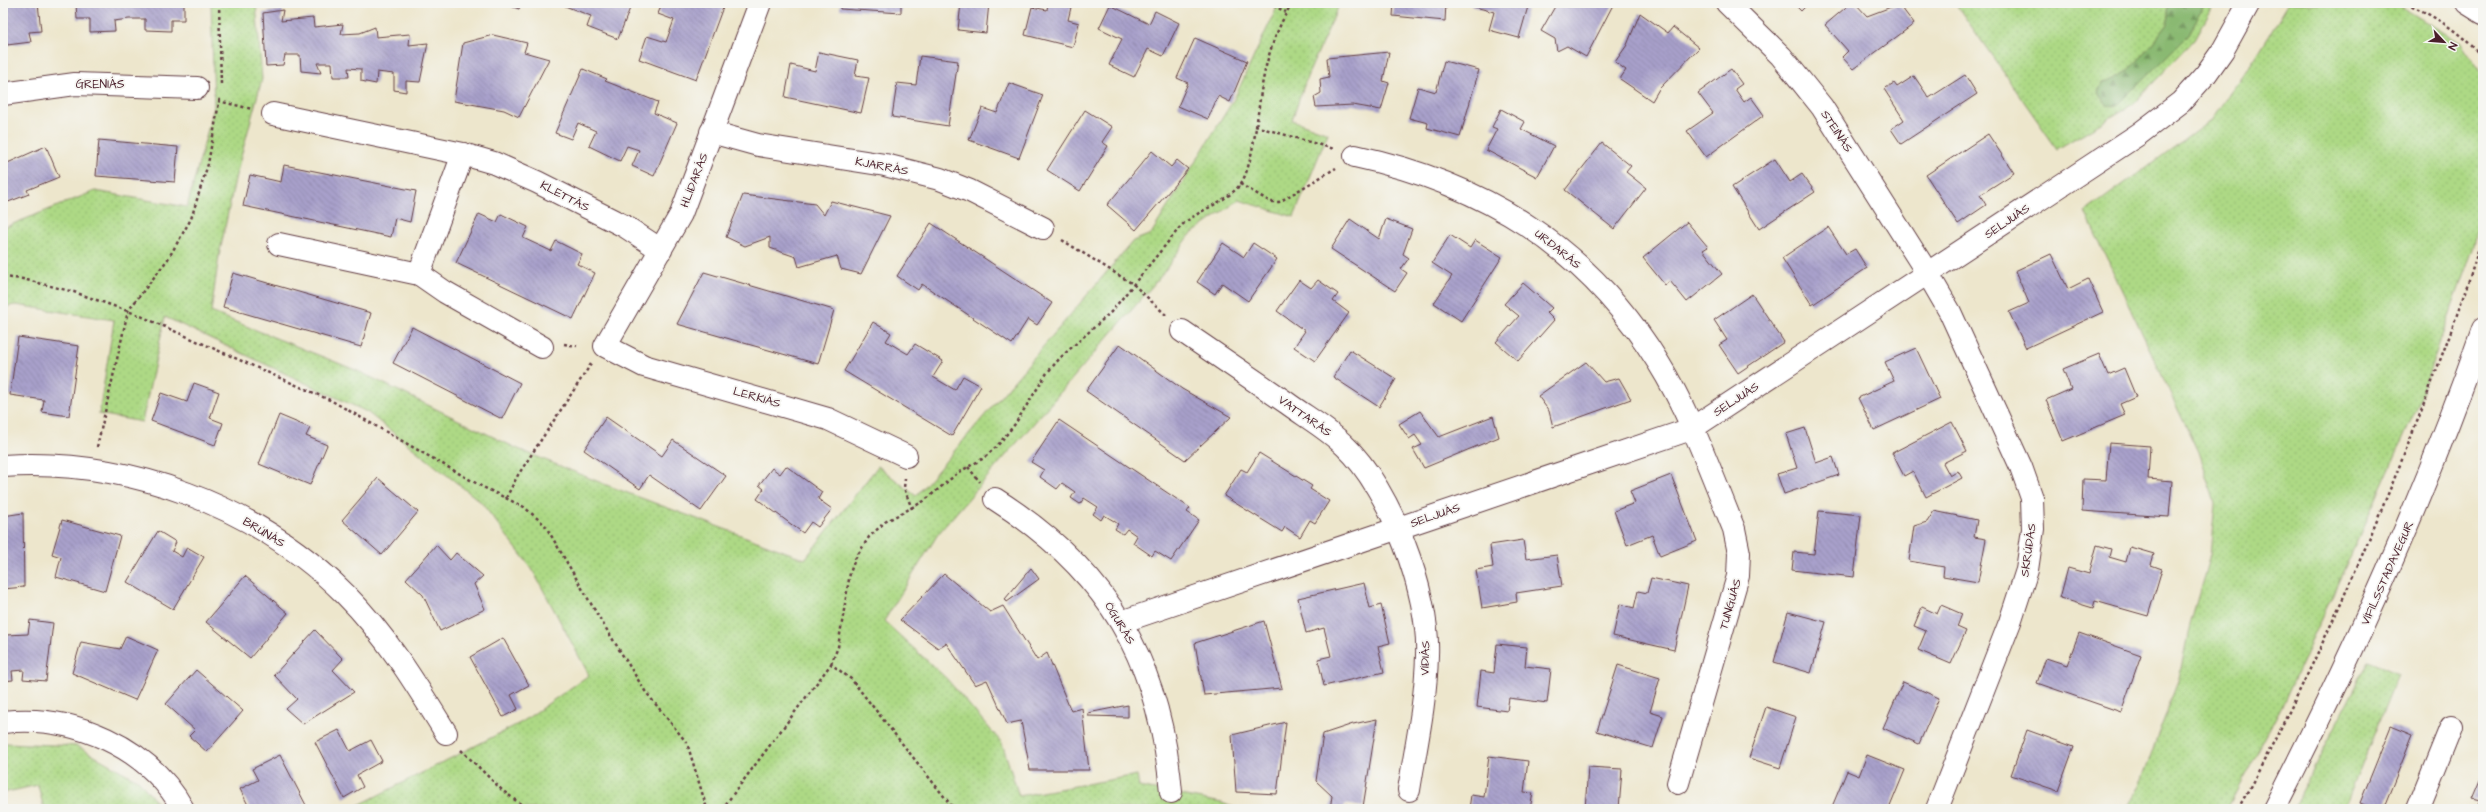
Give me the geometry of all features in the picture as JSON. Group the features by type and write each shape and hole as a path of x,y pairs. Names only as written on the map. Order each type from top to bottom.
{"street":[{"name":"HLÍÐARÁS","path":"605,346 681,214 760,3"},
{"name":"STEINÁS","path":"1727,3 1781,56 1822,107 1928,274"},
{"name":"SELJUÁS","path":"1121,622 1691,429 2139,134 2181,102 2223,50 2249,3"},
{"path":"2467,3 2483,13"},
{"name":"GRENIÁS","path":"3,94 75,84 197,88"},
{"name":"KLETTÁS","path":"273,114 463,154 494,164 537,182 626,227 661,250"},
{"name":"KJARRÁS","path":"712,132 758,145 885,165 940,180 977,194 1043,228"},
{"path":"419,274 463,154"},
{"name":"URÐARÁS","path":"1355,156 1428,175 1463,189 1528,225 1559,248 1592,279 1637,330 1662,369 1691,429"},
{"path":"279,244 419,274 445,292 542,346"},
{"name":"SKRÚÐÁS","path":"1928,274 1950,312 2021,467 2032,498 2033,528 2027,570 2010,622 1937,809"},
{"name":"VÍFILSSTAÐAVEGUR","path":"2274,809 2381,588 2423,492 2483,329"},
{"name":"VATTARÁS","path":"1182,331 1345,445 1370,475 1397,528"},
{"name":"LERKIÁS","path":"605,346 644,366 828,419 906,456"},
{"name":"TUNGUÁS","path":"1678,783 1738,576 1739,553 1734,529 1691,429"},
{"name":"BRÚNÁS","path":"3,466 56,465 125,475 191,494 228,510 258,528 309,562 349,599 411,676 446,734"},
{"name":"ÖGURÁS","path":"995,498 1025,518 1053,540 1097,587 1121,622 1138,654 1162,721 1168,757 1171,792"},
{"name":"VÍÐIÁS","path":"1397,528 1412,566 1425,621 1427,655 1421,716 1409,790"},
{"path":"3,722 40,720 64,724 111,740 148,766 183,809"},
{"path":"2418,809 2451,727"}],"path":[{"path":"219,3 221,88"},
{"path":"1268,3 1286,12"},
{"path":"722,809 831,664 838,647 850,573 854,559 878,528 912,509 959,472 984,458 998,445 1015,424 1047,374 1111,312 1185,221 1223,199 1240,184 1248,165 1263,78 1277,32 1292,3"},
{"path":"2406,3 2453,28 2471,43 2483,58"},
{"path":"197,88 219,102 273,114"},
{"path":"97,450 128,311 168,258 191,219 208,164 220,95"},
{"path":"1255,126 1355,156"},
{"path":"1240,184 1271,202 1279,202 1355,156"},
{"path":"1043,228 1133,284 1182,331"},
{"path":"2238,809 2326,636 2381,512 2435,373 2483,234"},
{"path":"3,277 23,279 74,292 128,311 332,401 524,507 545,525 597,614 645,691 687,744 707,809"},
{"path":"506,498 518,475 578,381 605,346"},
{"path":"906,456 904,488 912,509"},
{"path":"831,664 851,678 954,809"},
{"path":"446,734 502,790 527,809"}],"green space":[{"path":"211,3 256,3 262,79 235,179 219,256 211,312 358,371 518,449 609,486 805,559 878,466 916,496 1133,241 1151,234 1234,99 1279,3 1340,3 1307,77 1292,120 1328,133 1294,217 1239,200 1190,235 1161,276 938,534 884,621 946,678 1002,743 1019,796 1137,775 1139,787 1222,803 1238,809 351,809 522,722 589,675 532,569 481,502 367,412 165,317 142,422 99,414 114,320 16,305 3,307 3,228 95,191 187,207 214,107"},
{"path":"1955,3 2215,3 2195,39 2133,104 2057,149"},
{"path":"2170,3 2205,3 2189,34 2118,105 2107,106 2098,93 2102,83 2111,81 2120,76 2147,50 2168,24 2167,10"},
{"path":"2289,3 2395,3 2461,43 2483,76 2483,206 2474,245 2416,410 2285,700 2227,809 2127,809 2142,779 2179,678 2190,624 2210,555 2215,503 2198,452 2085,212 2210,121 2255,58"},
{"path":"2369,661 2398,674 2344,809 2293,809"},
{"path":"6,743 77,746 139,781 162,809 44,809 38,785 3,793 3,745"}],"building":[{"path":"3,3 38,3 41,31 29,32 31,42 7,45 6,36 3,37"},
{"path":"76,3 184,3 184,20 171,20 171,31 145,30 145,19 129,19 114,21 115,31 90,32 90,19 77,19"},
{"path":"502,3 521,3 519,9"},
{"path":"566,3 632,3 618,39 587,27 591,16 565,6"},
{"path":"662,3 713,3 723,7 696,80 639,59 647,36 666,42 674,20 658,14"},
{"path":"840,3 901,3 901,13 840,9"},
{"path":"961,3 989,3 986,33 958,30"},
{"path":"1048,3 1072,3 1068,20 1079,23 1073,47 1025,35 1032,7 1047,10"},
{"path":"1394,3 1446,3 1445,21 1393,16"},
{"path":"1471,3 1529,3 1519,38 1489,30 1494,12 1471,6"},
{"path":"1557,3 1614,3 1586,57 1567,46 1557,51 1555,39 1541,31"},
{"path":"1793,3 1809,3 1801,11"},
{"path":"1851,3 1855,3 1867,16 1899,4 1914,24 1853,69 1842,57 1848,51 1825,25"},
{"path":"1110,5 1149,24 1155,11 1179,23 1163,56 1148,49 1134,77 1109,65 1122,39 1099,28"},
{"path":"283,10 281,21 313,18 314,27 343,24 341,34 360,33 375,27 376,37 410,34 409,45 428,43 420,82 406,81 406,92 394,90 394,74 377,72 376,84 361,81 361,69 348,68 349,77 333,77 332,63 317,63 321,73 301,71 300,55 285,55 283,65 266,66 263,13"},
{"path":"1640,13 1668,33 1673,27 1699,48 1659,89 1652,101 1620,79 1626,70 1615,62 1627,45"},
{"path":"493,35 527,43 524,52 549,59 519,117 504,110 454,101 463,43"},
{"path":"1195,38 1247,61 1230,102 1218,96 1208,119 1178,106 1188,83 1177,78"},
{"path":"819,52 858,60 855,76 869,78 861,113 785,97 791,65 815,71"},
{"path":"1389,52 1383,81 1389,83 1381,110 1353,105 1316,107 1314,97 1321,93 1320,79 1329,77 1327,58"},
{"path":"920,56 958,61 948,126 892,117 897,83 916,85"},
{"path":"1444,61 1479,70 1460,137 1427,128 1428,123 1409,118 1418,87 1436,92"},
{"path":"583,69 607,79 605,81 658,102 654,113 677,123 654,176 632,166 639,150 627,146 620,161 589,146 596,131 578,123 571,139 555,133"},
{"path":"1731,69 1742,84 1735,89 1744,102 1751,97 1764,115 1706,157 1687,131 1713,113 1698,93"},
{"path":"1965,75 1977,94 1901,144 1891,129 1904,120 1884,89 1894,83 1897,87 1914,76 1929,98"},
{"path":"1009,83 1043,95 1019,158 969,140 982,108 997,113"},
{"path":"1501,109 1525,122 1521,129 1554,146 1537,177 1486,150 1497,129 1492,127"},
{"path":"1085,110 1112,127 1102,142 1108,146 1080,191 1047,170"},
{"path":"1988,134 2014,173 1980,195 1986,205 1958,224 1926,175"},
{"path":"99,140 178,147 175,182 96,176"},
{"path":"1602,143 1631,166 1626,172 1646,188 1614,229 1565,190"},
{"path":"46,146 59,177 27,190 29,194 3,204 3,165"},
{"path":"1152,151 1171,167 1177,160 1188,169 1136,230 1107,205"},
{"path":"1775,159 1790,182 1802,174 1815,192 1759,229 1732,187"},
{"path":"284,165 416,191 410,222 395,218 391,237 243,206 250,175 281,182"},
{"path":"743,195 815,204 824,215 831,201 890,216 861,274 841,269 837,256 799,267 796,257 770,248 770,237 745,246 726,237"},
{"path":"479,214 497,222 501,214 528,227 523,238 551,251 556,241 582,254 577,264 595,273 573,319 456,263"},
{"path":"1350,219 1379,239 1386,219 1412,229 1403,254 1409,258 1401,269 1407,273 1395,291 1331,249"},
{"path":"1687,222 1708,247 1703,250 1722,274 1687,302 1670,281 1665,285 1643,258"},
{"path":"931,223 1052,303 1037,325 1028,319 1012,344 922,284 918,290 897,276"},
{"path":"1828,227 1846,254 1855,249 1867,268 1812,305 1782,258"},
{"path":"1450,235 1470,248 1475,240 1502,257 1461,321 1434,303 1452,276 1432,263"},
{"path":"1223,243 1244,257 1253,243 1277,259 1248,301 1222,283 1215,294 1197,282"},
{"path":"2051,254 2068,289 2088,279 2103,312 2026,348 2009,312 2029,303 2015,271"},
{"path":"704,272 834,310 818,364 677,324"},
{"path":"233,273 371,313 361,347 223,307"},
{"path":"1299,280 1311,288 1318,280 1338,294 1333,301 1349,313 1315,361 1294,347 1305,331 1277,311"},
{"path":"1523,283 1552,308 1547,313 1554,320 1518,361 1496,342 1519,316 1504,304"},
{"path":"1752,294 1784,342 1738,373 1719,345 1727,340 1714,320"},
{"path":"873,322 891,333 886,341 908,354 915,344 943,361 933,377 955,390 963,376 981,386 952,436 844,371"},
{"path":"412,327 520,383 502,419 393,363"},
{"path":"18,337 79,346 69,416 42,412 44,400 10,395"},
{"path":"1120,344 1182,389 1231,417 1185,460 1086,391"},
{"path":"1916,348 1940,399 1874,430 1858,398 1894,381 1885,362"},
{"path":"1350,350 1396,379 1379,407 1333,377"},
{"path":"2099,354 2108,375 2124,368 2136,397 2120,404 2125,415 2063,441 2046,400 2071,389 2063,369"},
{"path":"1586,362 1604,382 1619,378 1631,399 1553,427 1549,411 1538,396"},
{"path":"194,383 219,392 210,418 223,423 215,445 151,421 161,393 187,402"},
{"path":"1420,411 1439,437 1493,416 1499,437 1424,468 1413,449 1422,445 1415,435 1409,439 1399,424"},
{"path":"279,415 310,428 306,436 327,445 310,485 259,464"},
{"path":"606,417 662,456 673,440 726,476 701,511 649,475 640,489 584,450"},
{"path":"1059,420 1190,508 1187,512 1199,520 1171,561 1155,551 1152,556 1133,543 1137,536 1127,529 1123,534 1115,529 1118,524 1104,515 1101,520 1093,514 1098,507 1084,498 1080,504 1071,498 1075,492 1062,483 1057,489 1040,477 1044,470 1031,462"},
{"path":"1952,422 1967,451 1943,463 1950,476 1958,471 1962,478 1926,497 1913,471 1904,476 1892,453"},
{"path":"1805,428 1816,463 1833,457 1839,475 1784,494 1777,474 1797,468 1786,434"},
{"path":"2109,443 2150,446 2148,479 2172,481 2169,517 2082,511 2083,479 2106,480"},
{"path":"1259,453 1312,486 1310,489 1329,501 1315,523 1310,520 1300,537 1285,527 1282,532 1224,496 1241,469 1247,472"},
{"path":"786,466 822,492 818,499 832,509 818,527 811,522 803,533 757,499 764,489 759,485 772,468 780,474"},
{"path":"1671,475 1697,541 1660,556 1652,535 1627,545 1614,511 1635,503 1630,491"},
{"path":"378,478 418,512 382,555 342,520"},
{"path":"1819,511 1861,515 1854,577 1792,570 1794,552 1814,554"},
{"path":"1934,511 1977,520 1974,537 1986,539 1978,582 1943,576 1944,567 1909,561 1914,526 1927,522"},
{"path":"23,513 24,587 3,589 3,516"},
{"path":"62,520 120,536 105,591 56,577 61,557 52,554"},
{"path":"158,531 176,542 172,551 182,557 187,547 204,557 173,609 127,582"},
{"path":"1523,540 1526,559 1557,555 1562,586 1516,593 1517,602 1482,608 1476,570 1493,567 1490,545"},
{"path":"436,545 450,560 456,553 483,576 474,584 485,609 440,631 423,595 406,579"},
{"path":"2097,545 2111,549 2109,557 2126,562 2130,547 2154,554 2151,565 2162,569 2148,616 2095,601 2093,608 2060,598 2068,568 2089,574"},
{"path":"1031,568 1039,579 1007,602 1005,599"},
{"path":"944,574 990,612 1003,606 1037,660 1047,653 1071,711 1082,708 1089,770 1030,770 1021,721 1007,724 987,680 975,685 946,643 938,648 900,620"},
{"path":"245,576 288,613 250,658 206,622"},
{"path":"1651,578 1688,586 1674,650 1613,636 1620,604 1634,608 1638,591 1647,593"},
{"path":"1364,583 1370,608 1381,605 1390,643 1378,646 1384,672 1324,686 1318,659 1331,656 1324,628 1306,633 1298,598"},
{"path":"1941,605 1962,614 1957,627 1966,631 1951,664 1918,650 1926,631 1914,626 1922,607 1937,614"},
{"path":"1788,612 1826,622 1811,673 1774,662"},
{"path":"30,620 53,623 46,681 23,679 24,670 12,671 13,680 3,681 3,622 6,635 28,634"},
{"path":"1264,621 1282,688 1204,695 1195,643"},
{"path":"315,630 343,659 333,670 354,692 303,724 286,709 297,699 274,675"},
{"path":"2079,633 2141,655 2121,712 2037,683 2046,658 2067,665"},
{"path":"126,636 158,650 135,700 72,673 81,642 120,649"},
{"path":"503,638 529,685 511,695 518,709 503,717 470,657"},
{"path":"1497,644 1527,647 1525,666 1551,669 1547,703 1509,698 1507,711 1477,707 1481,671 1494,673"},
{"path":"1618,665 1660,678 1650,712 1663,716 1653,748 1597,731"},
{"path":"196,670 243,711 207,752 189,736 195,730 166,704"},
{"path":"1903,682 1939,698 1919,744 1883,728"},
{"path":"1128,705 1128,717 1088,716 1088,713"},
{"path":"1766,707 1796,717 1780,768 1749,758"},
{"path":"1377,719 1363,807 1345,804 1344,809 1330,809 1332,796 1316,781 1323,734 1353,724"},
{"path":"1286,722 1277,794 1236,792 1232,735"},
{"path":"2391,726 2413,735 2383,809 2375,809 2360,803"},
{"path":"339,730 350,751 371,740 382,761 357,775 363,787 344,798 315,742"},
{"path":"2027,730 2074,747 2058,791 2011,775"},
{"path":"280,755 308,809 250,809 240,789 258,780 252,769"},
{"path":"1867,755 1905,770 1889,809 1831,809 1847,771 1859,776"},
{"path":"1489,756 1528,761 1524,792 1533,793 1530,809 1469,809 1471,795 1484,797"},
{"path":"1588,767 1622,769 1619,809 1585,809"},
{"path":"2483,773 2483,809 2476,809 2480,801 2472,799"}]}
